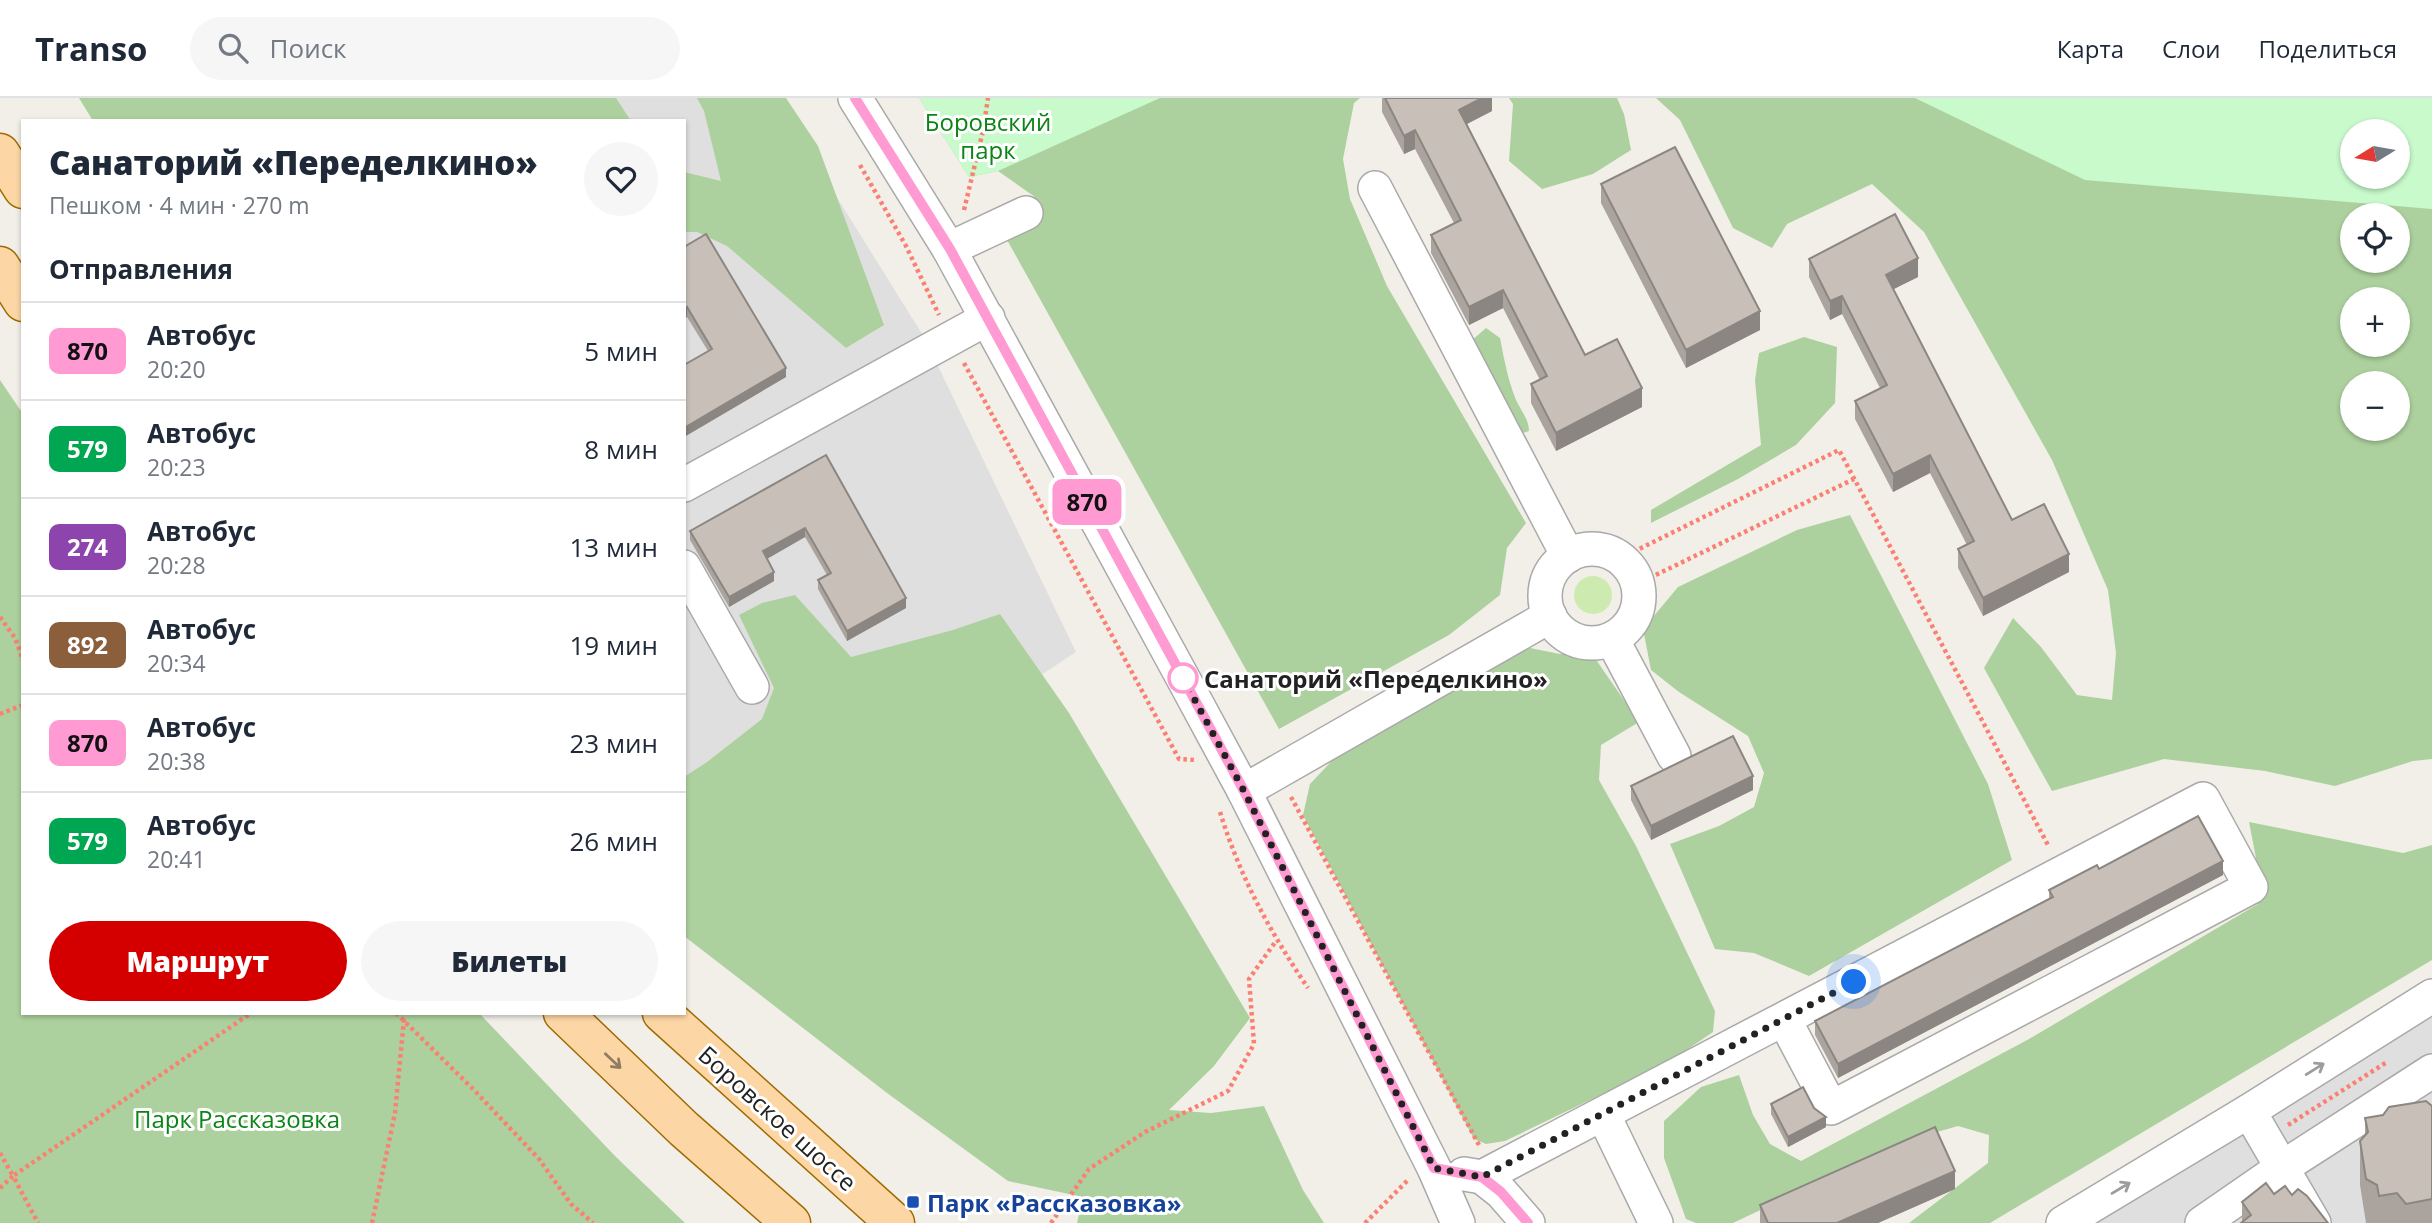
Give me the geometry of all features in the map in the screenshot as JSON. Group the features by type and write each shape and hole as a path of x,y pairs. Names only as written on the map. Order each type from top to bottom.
{"main road":[{"path":"0,152 21,186"},
{"path":"0,267 21,299"},
{"path":"565,1015 684,1129 791,1223"},
{"name":"Боровское шоссе","path":"665,1015 895,1223"}],"street":[{"path":"855,98 950,249 988,318 1420,1175 1458,1223"},
{"path":"1375,188 1569,556"},
{"path":"950,249 1026,213"},
{"path":"686,484 988,318"},
{"path":"1591,549 1607,551 1629,571 1639,599 1636,614 1628,627 1612,639 1601,643 1585,643 1558,629 1545,601 1546,586 1552,571 1569,556 1591,549"},
{"path":"686,571 752,687"},
{"path":"1230,797 1550,616"},
{"path":"1612,639 1674,755"},
{"path":"1420,1175 1482,1177 2203,799 2252,887 1830,1108 1784,1019"},
{"path":"2063,1223 2432,996"},
{"path":"2202,1223 2432,1071"},
{"path":"2249,1111 2314,1223"},
{"path":"1603,1114 1656,1223"},
{"path":"1420,1175 1469,1223"},
{"path":"1482,1177 1501,1192 1528,1223"}],"path":[{"path":"964,211 988,98"},
{"path":"854,155 906,246 950,338 1179,759 1203,760"},
{"path":"1629,571 1839,450 2062,873"},
{"path":"1629,571 1854,479"},
{"path":"0,617 15,638 21,654"},
{"path":"0,714 21,706"},
{"path":"1230,797 1233,854 1276,941 1312,992"},
{"path":"1051,1223 1089,1170 1145,1132 1228,1091 1254,1044 1249,979 1276,941"},
{"path":"0,1188 13,1176 248,1015"},
{"path":"399,1015 539,1159 571,1204 593,1223"},
{"path":"372,1223 396,1113 404,1019"},
{"path":"0,1153 38,1223"},
{"path":"1400,1170 1420,1175"}],"shaded area":[{"path":"113,98 775,98 924,337 1076,652 705,896 686,877 686,119 125,119"},
{"path":"2432,1017 2432,1223 2093,1223 2121,1205"}],"green space":[{"path":"79,98 616,98 630,119 92,119"},
{"path":"697,98 786,98 818,146 884,325 846,348 727,246 697,232 686,232 686,172 721,181 704,111"},
{"path":"919,98 1360,98 1354,103 1343,159 1350,199 1387,286 1526,523 1507,548 1500,595 1449,635 1279,729 1006,238 1018,227 1035,197 998,171 969,177"},
{"name":"Боровский парк","path":"919,98 1160,98 998,171 969,177"},
{"path":"1509,98 1617,98 1624,114 1631,150 1593,174 1542,189 1509,161 1513,104"},
{"path":"1656,98 2432,98 2432,759 2413,761 2335,786 2265,771 2164,759 2052,791 1984,668 2013,618 2041,647 2077,695 2112,700 2116,653 2108,590 2052,460 1924,232 1872,184 1787,224 1772,248 1733,228 1680,120"},
{"path":"1915,98 2432,98 2432,209 2410,207 2410,203 2360,203 2085,180"},
{"path":"1486,328 1500,338 1511,385 1529,431 1517,435 1470,342"},
{"path":"1804,337 1837,347 1835,403 1796,445 1738,479 1651,523 1651,510 1761,445 1755,380 1759,353"},
{"name":"Парк Рассказовка","path":"0,380 21,411 21,1015 481,1015 616,1157 685,1223 0,1223"},
{"path":"1850,515 1988,784 2012,860 1809,976 1754,953 1715,949 1670,844 1719,826 1754,807 1764,773 1748,736 1679,692 1651,670 1643,629 1678,587 1797,530"},
{"path":"1593,576 1606,582 1612,595 1606,608 1593,614 1580,608 1574,595 1580,582"},
{"path":"795,595 851,657 953,630 1000,614 1069,713 1250,1018 1214,1066 1169,1110 1211,1113 1264,1106 1303,1190 1324,1223 1077,1223 1083,1197 1008,1181 887,1093 686,938 686,776 762,719 774,688 739,615 762,603"},
{"path":"1525,647 1560,654 1590,651 1639,722 1601,745 1599,780 1636,846 1715,1011 1713,1032 1669,1062 1505,1141 1486,1144 1474,1139 1303,815 1310,784 1344,748"},
{"path":"2249,822 2403,853 2432,845 2432,960 1990,1223 1909,1223 1988,1163 1989,1135 1958,1126 1909,1140 1733,1223 1696,1223 1686,1219 1664,1158 1664,1121 1701,1087 1739,1075 1753,1115 1770,1144 1801,1161 2029,1039 2258,904 2256,858"}],"building":[{"path":"1385,98 1482,98 1459,110 1585,355 1617,339 1642,388 1556,433 1531,384 1547,376 1503,290 1469,307 1431,235 1461,220 1415,130 1404,136"},
{"path":"1675,147 1760,311 1686,350 1601,184"},
{"path":"1895,214 1918,258 1886,275 2012,520 2044,504 2069,554 1983,598 1958,549 1974,541 1930,455 1893,474 1855,401 1887,385 1842,296 1830,301 1809,259"},
{"path":"706,234 786,368 686,427 686,364 712,349 686,308 686,246"},
{"path":"826,455 906,598 847,631 818,580 831,573 805,528 763,551 774,572 729,597 690,531"},
{"path":"1733,736 1753,776 1651,826 1631,786"},
{"path":"2198,816 2223,861 1838,1064 1815,1021 2053,897 2049,890 2097,865 2099,869"},
{"path":"1803,1087 1814,1108 1826,1117 1788,1137 1771,1104"},
{"path":"2426,1101 2432,1106 2432,1199 2406,1204 2397,1193 2379,1196 2377,1185 2366,1179 2360,1141 2368,1132 2365,1118 2383,1115 2389,1107"},
{"path":"1935,1127 1955,1171 1837,1223 1768,1223 1760,1205"},
{"path":"2266,1183 2274,1194 2285,1186 2292,1195 2298,1189 2307,1196 2328,1223 2241,1223 2251,1215 2242,1202"}],"bus line":[{"name":"870","path":"855,98 950,249 1184,680 1244,791 1434,1168 1482,1177 1522,1213 1528,1223"}],"place":[{"name":"Санаторий «Переделкино»","path":"1183,678"},
{"name":"Парк «Рассказовка»","path":"913,1202"}],"route":[{"path":"1183,678 1244,791 1434,1168 1482,1177 1854,982"}]}
